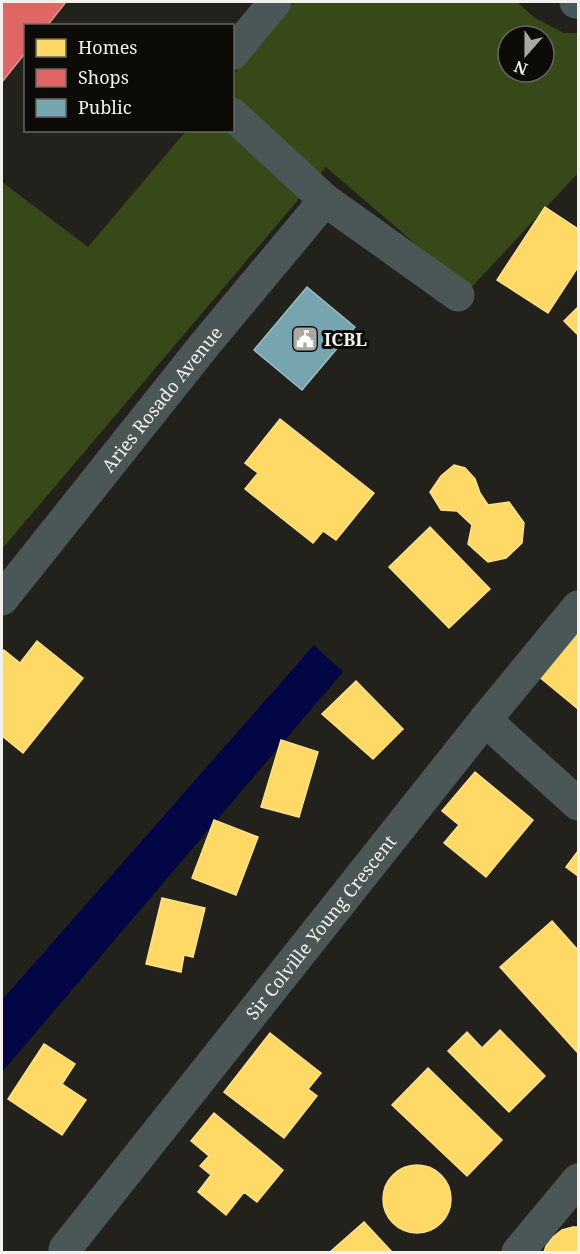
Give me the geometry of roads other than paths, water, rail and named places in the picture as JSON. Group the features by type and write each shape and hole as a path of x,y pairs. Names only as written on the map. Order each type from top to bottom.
{"street":[{"path":"234,52 275,2"},
{"path":"234,116 325,200 458,295"},
{"name":"Aries Rosado Avenue","path":"2,599 206,343 325,200"},
{"name":"Sir Colville Young Crescent","path":"65,1250 485,720 579,607"},
{"path":"485,720 579,804"},
{"path":"518,1252 579,1180"}],"place":[{"name":"ICBL","path":"305,339"}]}
